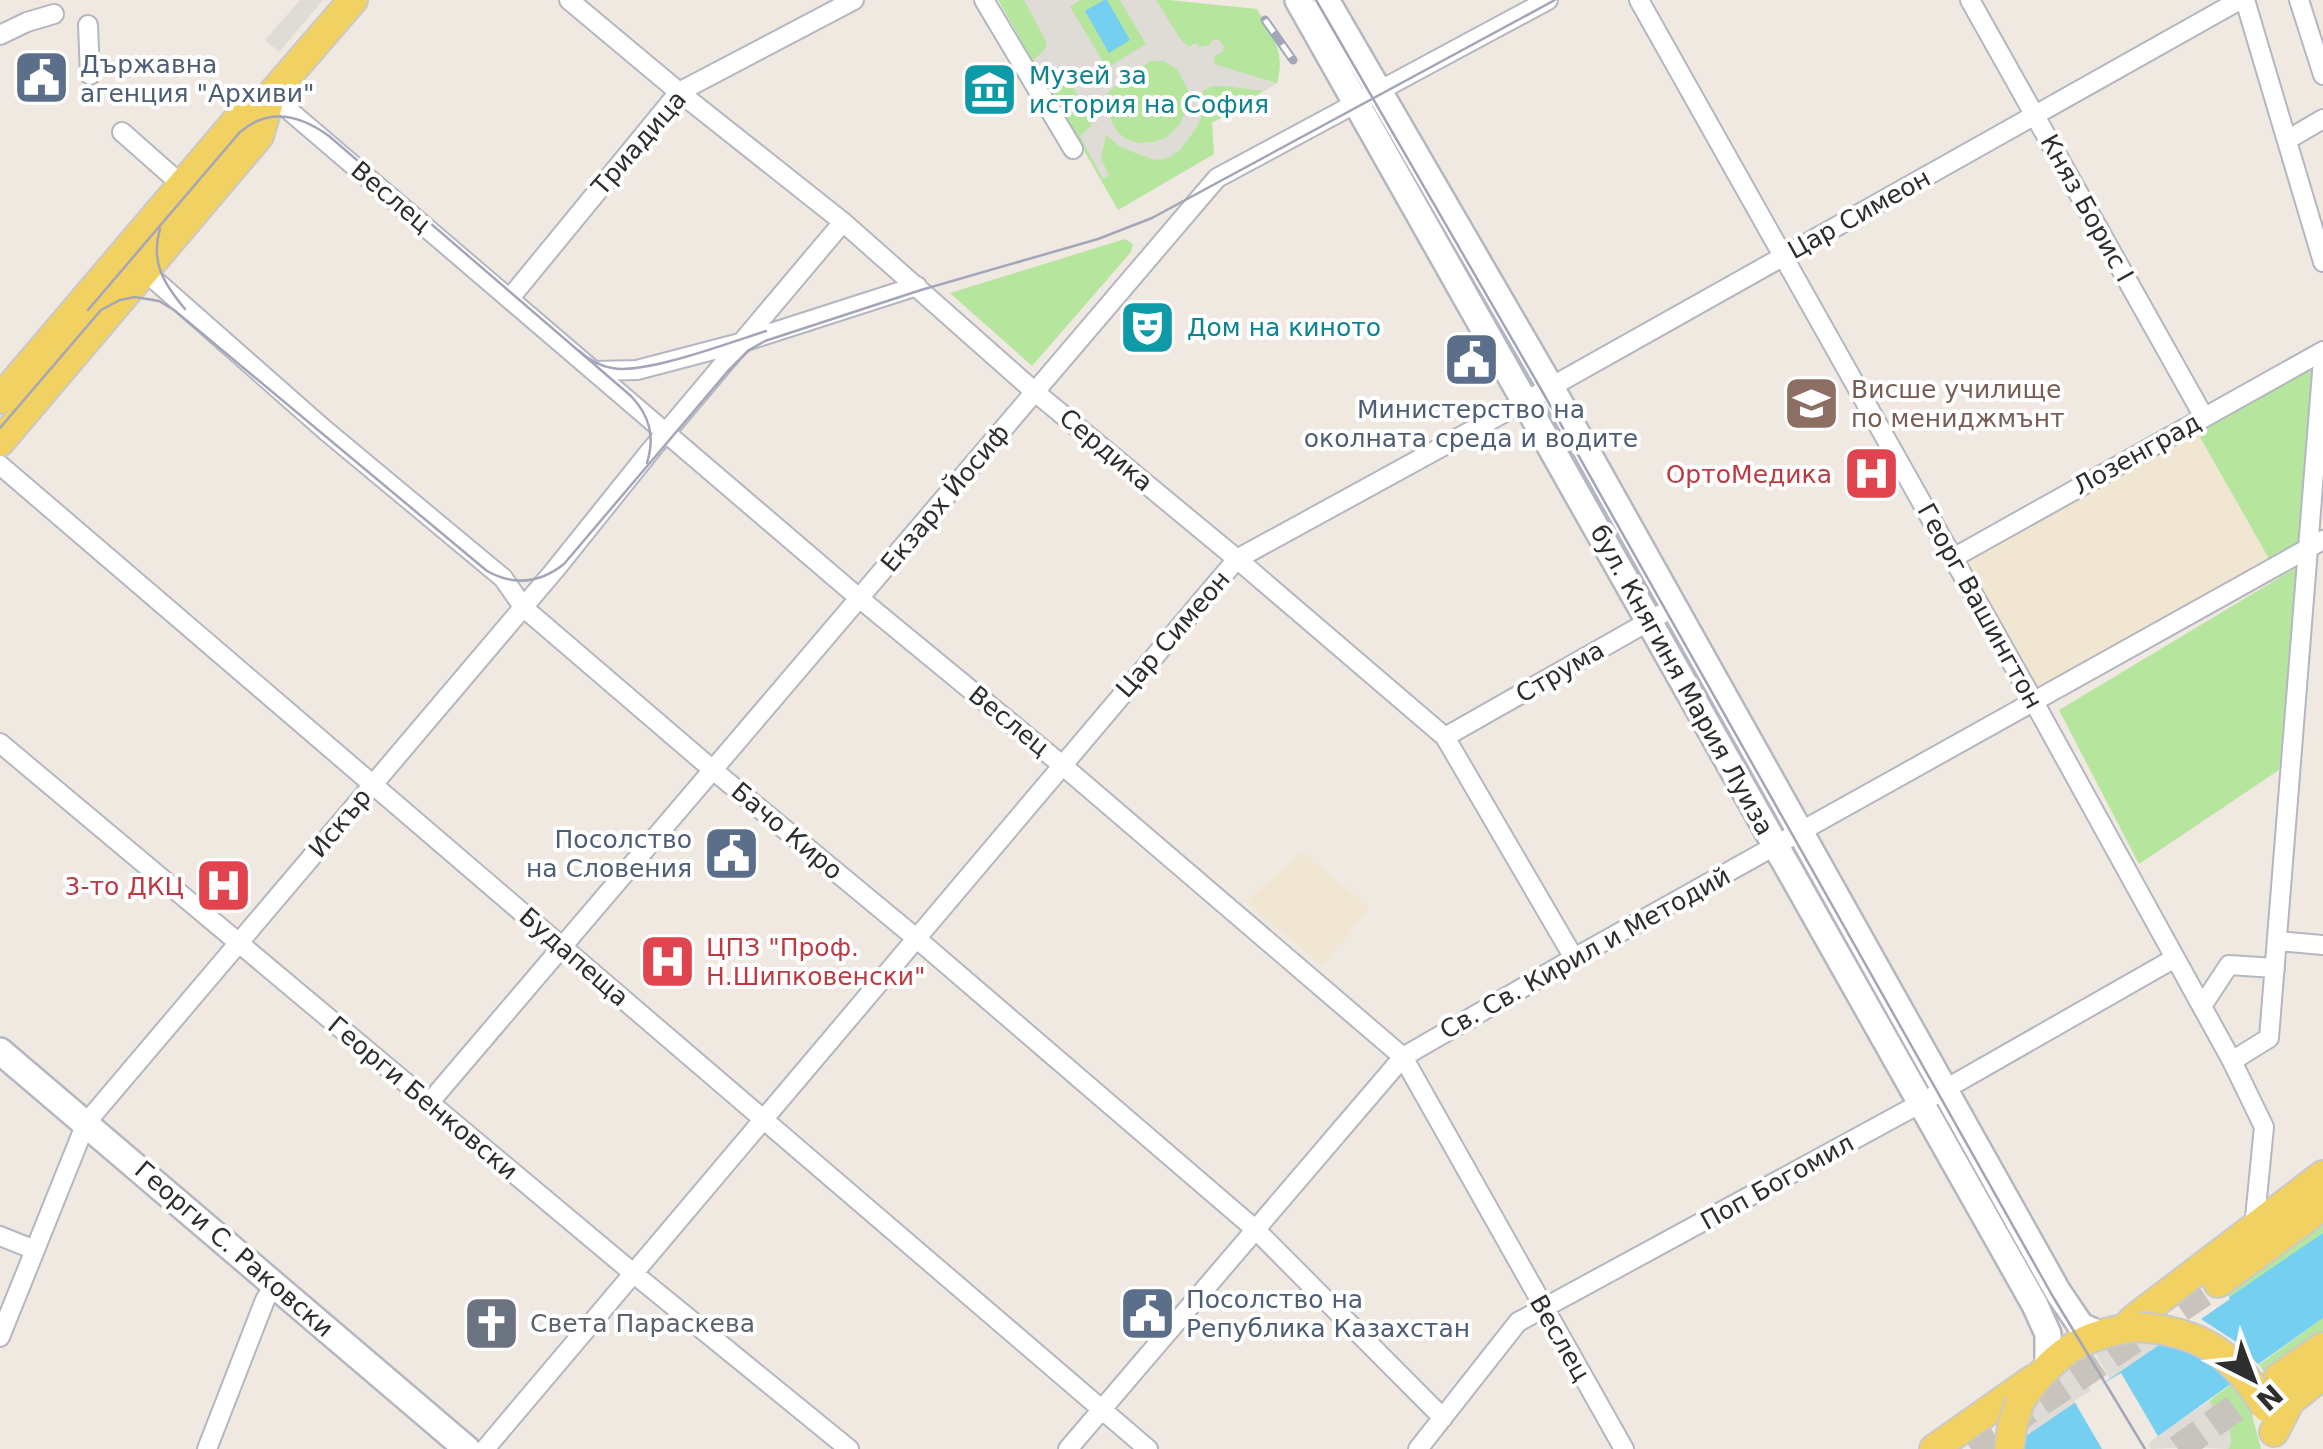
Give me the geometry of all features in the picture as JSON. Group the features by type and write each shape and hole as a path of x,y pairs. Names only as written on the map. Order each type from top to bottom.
{"main road":[{"path":"0,442 134,262 182,186 238,119 271,95 354,0"},
{"name":"бул. Княгиня Мария Луиза","path":"1298,0 1368,98 1550,387 2072,1315 2081,1326 2121,1330"},
{"name":"бул. Княгиня Мария Луиза","path":"1326,0 1368,98 1525,401 2045,1325 2048,1342 2043,1371"},
{"path":"0,399 258,136 271,95"},
{"name":"Георги С. Раковски","path":"0,1051 467,1449"},
{"path":"2121,1330 2323,1176"},
{"path":"2218,1282 2323,1206"},
{"path":"1934,1449 2072,1346 2121,1330 2181,1332 2223,1354 2248,1378 2272,1429"},
{"path":"2278,1378 2323,1347"},
{"path":"2009,1449 2020,1401 2043,1371"},
{"path":"2272,1429 2290,1402 2323,1376"}],"street":[{"name":"Сердика","path":"569,0 843,222 1035,392 1445,737 1574,958"},
{"name":"Триадица","path":"510,298 678,92 854,0"},
{"path":"984,0 1073,149"},
{"name":"Екзарх Йосиф","path":"429,1103 1217,178 1548,0"},
{"name":"Георг Вашингтон","path":"1639,0 2232,1061 2264,1127 2254,1228"},
{"name":"Княз Борис I","path":"1970,0 2204,416"},
{"path":"2242,0 2323,262"},
{"name":"Цар Симеон","path":"485,1449 1238,559 2242,0"},
{"path":"2299,0 2323,75"},
{"path":"0,35 54,14"},
{"path":"88,26 90,75"},
{"name":"Веслец","path":"271,95 1403,1056 1624,1449"},
{"path":"2286,140 2323,119"},
{"path":"122,132 182,186"},
{"name":"Искър","path":"0,1337 86,1122 524,608 843,222"},
{"name":"Бачо Киро","path":"134,262 325,430 503,578 524,608 1256,1230 1443,1418"},
{"path":"596,371 637,370 740,343 917,286"},
{"name":"Лозенград","path":"1953,558 2323,351"},
{"path":"2232,1061 2269,1038 2316,544 2323,360"},
{"name":"Будапеща","path":"0,465 1148,1449"},
{"name":"Св. Св. Кирил и Методий","path":"1068,1449 1403,1056 2316,544"},
{"name":"Струма","path":"1445,737 1674,607"},
{"name":"Георги Бенковски","path":"0,743 849,1449"},
{"path":"2277,941 2323,945"},
{"name":"Поп Богомил","path":"1418,1449 1518,1322 1921,1104 2175,958"},
{"path":"2202,1006 2229,965 2275,968"},
{"path":"0,1236 35,1250"},
{"path":"207,1449 268,1294 276,1284"}],"shaded area":[{"path":"300,0 323,0 279,52 265,40"},
{"path":"1024,0 1080,0 1070,7 1107,68 1146,44 1120,0 1156,0 1188,46 1209,45 1219,40 1224,46 1223,52 1214,56 1217,65 1277,83 1264,91 1211,86 1202,92 1197,127 1180,150 1168,158 1156,160 1135,153 1106,135 1101,159 1109,175 1103,179 1080,136 1091,126 1091,120 1070,81 1059,70 1040,74 1033,61 1046,48","holes":["1150,61 1164,61 1177,69 1188,90 1189,105 1180,124 1167,137 1154,142 1138,143 1124,138 1107,111 1106,96"]},
{"path":"2196,430 2272,564 2040,695 1964,561"},
{"path":"1302,851 1369,908 1322,966 1247,902"},
{"path":"2116,1337 2164,1343 2158,1435 2209,1401 2230,1429 2228,1449 2151,1449 2091,1346"},
{"path":"2072,1358 2125,1449 2024,1437 2025,1418 2035,1397"}],"green space":[{"path":"998,0 1168,0 1257,9 1279,52 1277,83 1212,123 1214,154 1118,210"},
{"path":"1125,239 1133,244 1131,252 1032,366 950,293"},
{"path":"2312,366 2302,544 2272,564 2196,430"},
{"path":"2299,566 2279,770 2139,864 2059,710"},
{"path":"2323,1219 2323,1233 2230,1299 2225,1291"},
{"path":"2323,1318 2323,1332 2265,1373 2259,1365"},
{"path":"2233,1383 2250,1407 2261,1449 2228,1449 2231,1442 2209,1401"}],"water":[{"path":"1104,0 1130,40 1109,53 1085,11"},
{"path":"2323,1233 2323,1318 2158,1436 2136,1449 2007,1449"}],"pier":[{"path":"2227,1294 2230,1299 2201,1319 2241,1345 2262,1369 2236,1387 2216,1365 2193,1352 2158,1341"},
{"path":"2121,1373 2158,1436 2142,1449 2102,1449 2074,1401"}],"tunnel":[{"path":"1971,1449 2218,1283"},
{"path":"2178,1449 2274,1380"}],"tram line":[{"path":"1316,0 1542,391 2052,1295 2145,1449"},
{"path":"0,428 101,310 135,297 159,301 487,571 507,579 536,579 564,564 749,350 765,341 921,290 1098,239 1152,218 1555,0"},
{"path":"88,310 240,132 262,119 296,119 329,136 631,396 649,427 647,463"},
{"path":"160,229 157,252 161,272 185,309"},
{"path":"578,350 603,366 626,369 688,356 766,331"}],"railway":[{"path":"1265,20 1293,60"}],"place":[{"name":"Държавна агенция \"Архиви\"","path":"41,78"},
{"name":"Музей за история на София","path":"990,89"},
{"name":"Дом на киното","path":"1148,327"},
{"name":"Министерство на околната среда и водите","path":"1471,360"},
{"name":"Висше училище по мениджмънт","path":"1812,403"},
{"name":"ОртоМедика","path":"1871,474"},
{"name":"Посолство на Словения","path":"731,853"},
{"name":"3-то ДКЦ","path":"223,886"},
{"name":"ЦПЗ \"Проф. Н.Шипковенски\"","path":"667,961"},
{"name":"Посолство на Република Казахстан","path":"1147,1313"},
{"name":"Света Параскева","path":"491,1323"}]}
